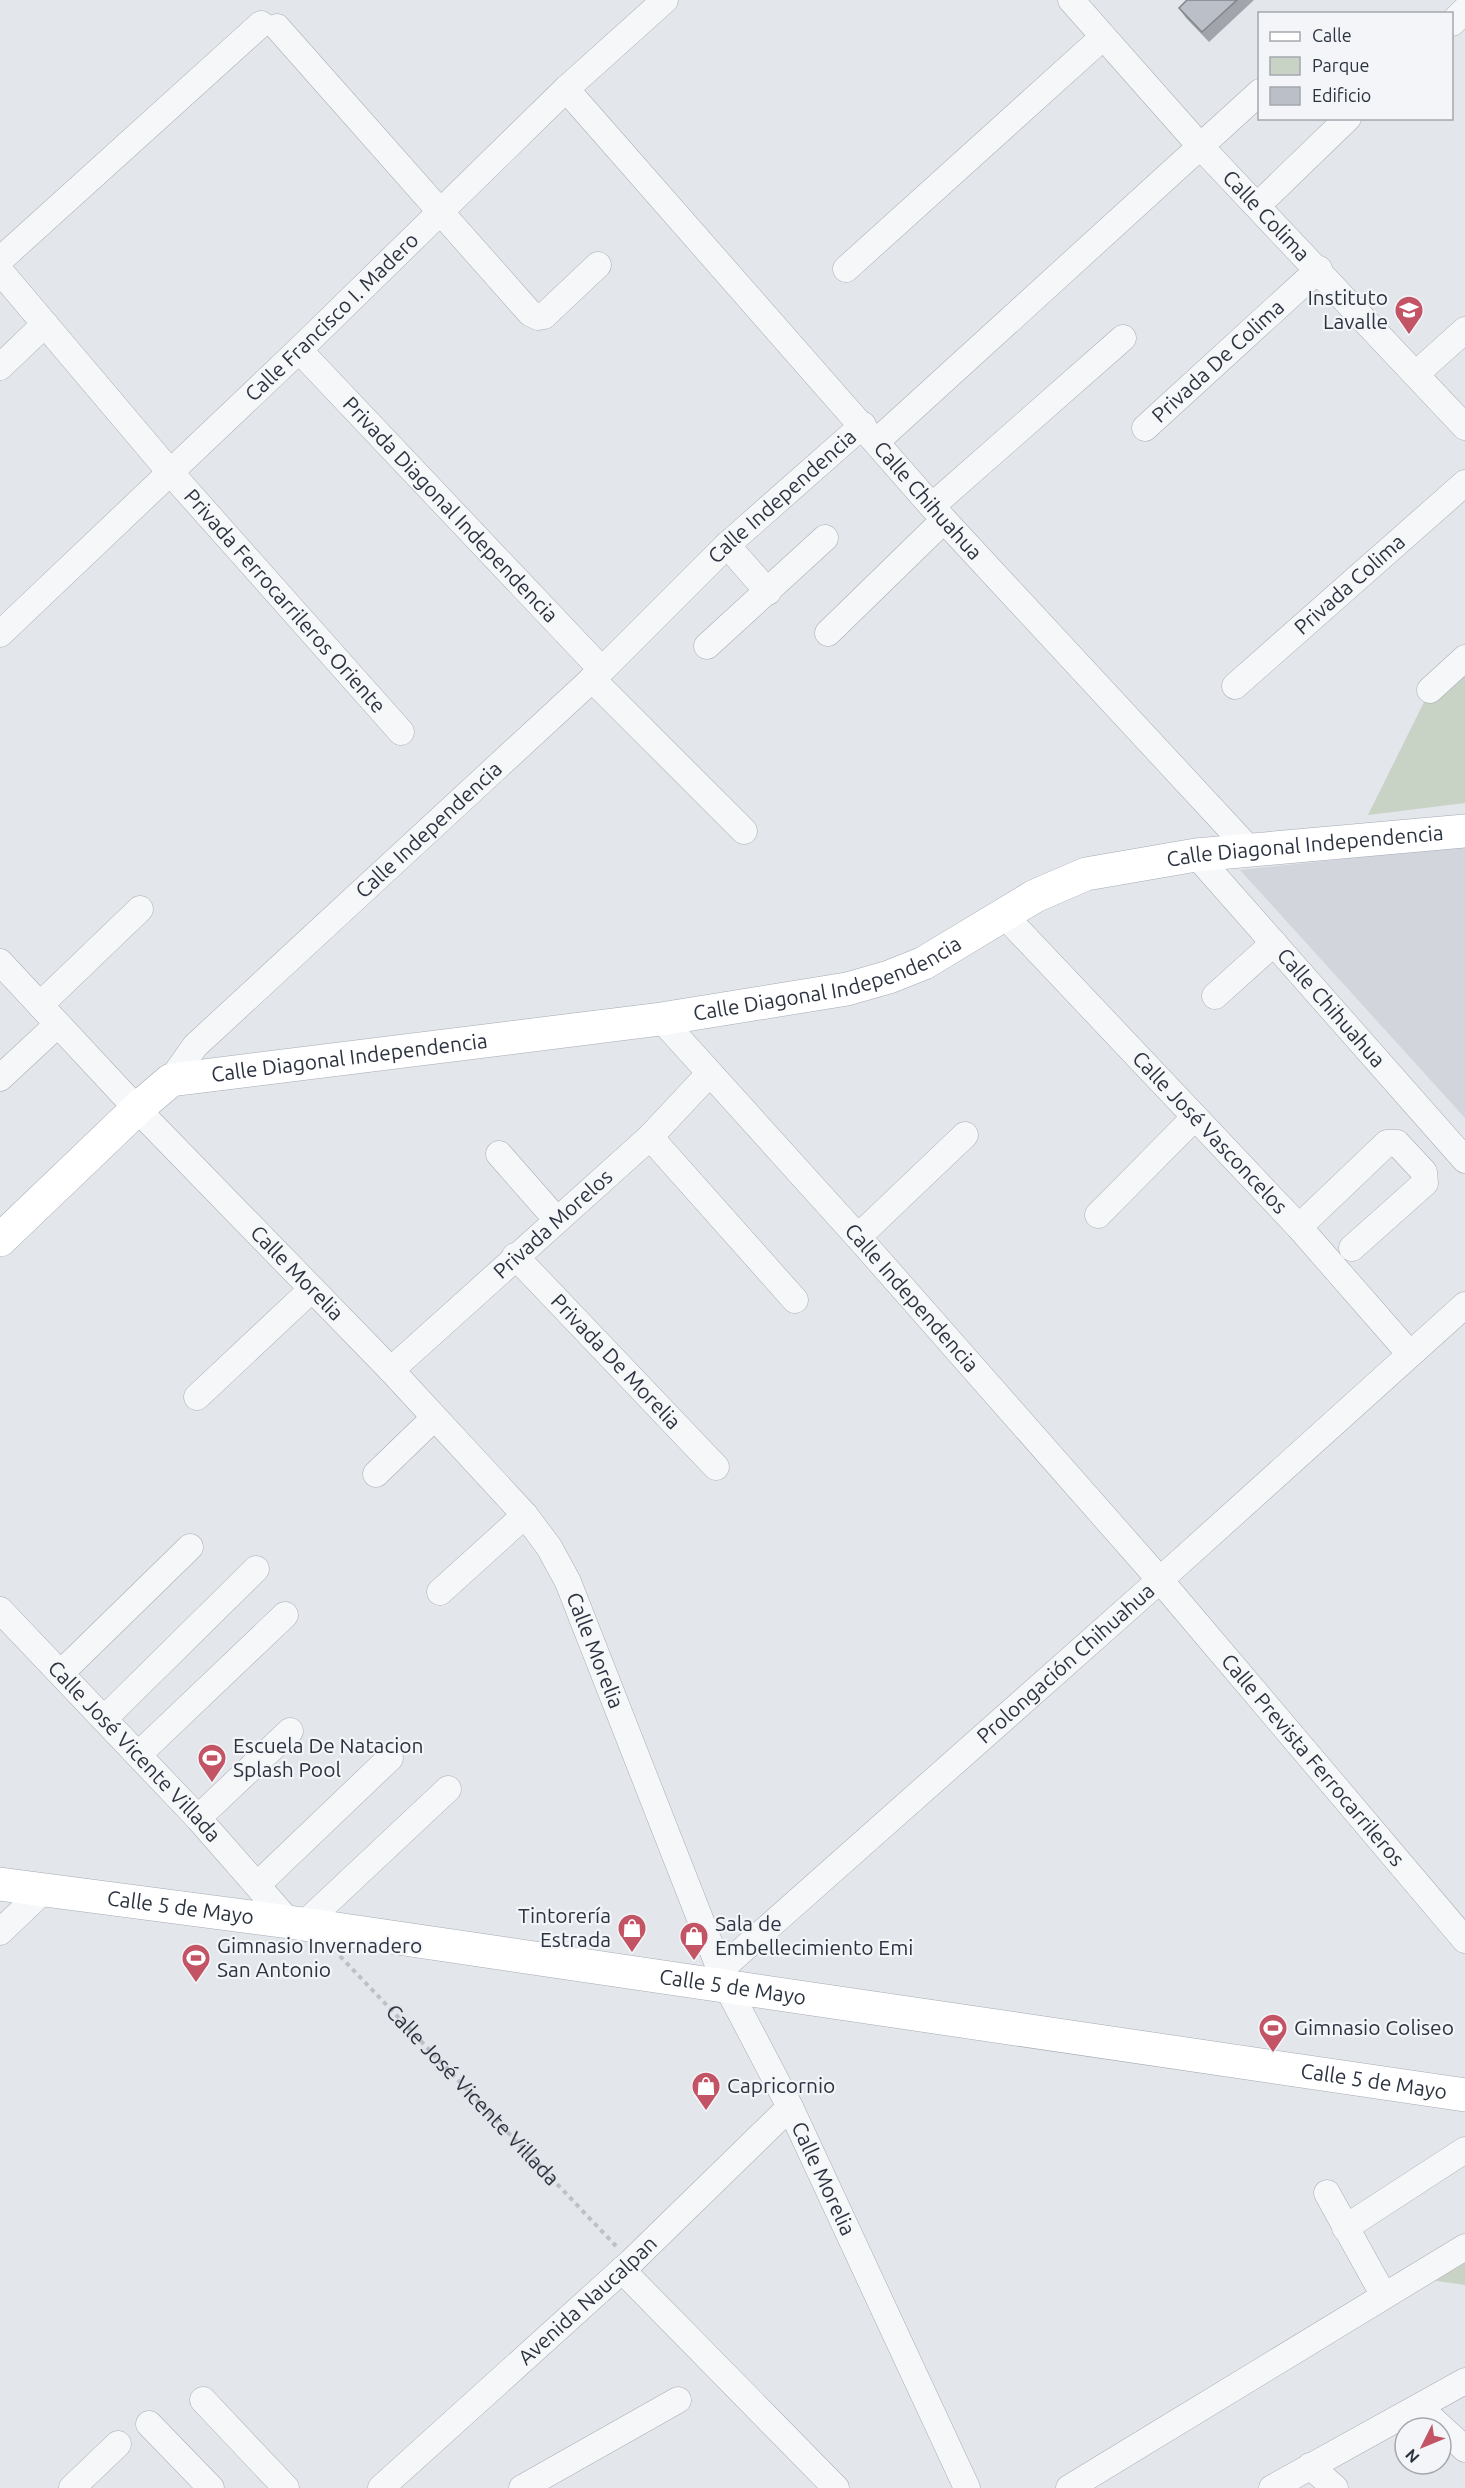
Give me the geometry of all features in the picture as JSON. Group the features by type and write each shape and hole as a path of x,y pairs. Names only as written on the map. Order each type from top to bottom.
{"main road":[{"name":"Calle Diagonal Independencia","path":"171,1080 661,1020 848,988 889,977 924,963 1035,896 1086,874 1196,855 1465,831"},
{"name":"Calle Independencia","path":"0,1240 137,1109 171,1080"},
{"name":"Calle 5 de Mayo","path":"0,1884 723,1978 1465,2096"}],"street":[{"name":"Calle Francisco I. Madero","path":"0,634 299,350 566,89 664,0"},
{"name":"Calle Colima","path":"1071,0 1201,147 1319,269 1465,427"},
{"path":"1453,22 1465,10"},
{"path":"0,260 269,26 441,211 531,313 538,317 544,316 598,265"},
{"path":"846,269 1103,37"},
{"name":"Calle Chihuahua","path":"566,89 938,513 1250,850"},
{"name":"Calle Independencia","path":"171,1080 195,1046 597,675 727,545 870,433 1201,147 1258,94"},
{"path":"1257,206 1346,120"},
{"name":"Privada De Colima","path":"1145,428 1319,269"},
{"name":"Privada Ferrocarrileros Oriente","path":"0,271 170,472 401,732"},
{"path":"0,367 45,324"},
{"path":"1417,373 1465,330"},
{"path":"828,633 938,513 1123,338"},
{"name":"Privada Diagonal Independencia","path":"299,350 597,675 744,831"},
{"name":"Privada Colima","path":"1235,686 1465,483"},
{"path":"707,646 825,538"},
{"path":"727,545 768,592"},
{"path":"1430,690 1465,658"},
{"name":"Calle Chihuahua","path":"1196,855 1465,1160"},
{"path":"40,1005 140,909"},
{"name":"Calle José Vasconcelos","path":"1005,916 1299,1227 1410,1354"},
{"path":"1215,996 1274,943"},
{"name":"Calle Morelia","path":"1,963 137,1109 391,1370 525,1515 549,1547 568,1582 723,1978 790,2107 967,2488"},
{"name":"Calle Independencia","path":"661,1020 858,1237 1160,1580"},
{"path":"0,1078 57,1025"},
{"name":"Privada Morelos","path":"391,1370 515,1256 650,1137 709,1074"},
{"path":"1098,1215 1195,1117"},
{"path":"858,1237 965,1135"},
{"path":"650,1137 795,1300"},
{"path":"1299,1227 1387,1143 1397,1143 1424,1172 1425,1183 1352,1248"},
{"path":"499,1154 556,1220"},
{"name":"Privada De Morelia","path":"515,1256 716,1467"},
{"path":"197,1398 312,1289"},
{"name":"Prolongación Chihuahua","path":"723,1978 1465,1305"},
{"path":"376,1474 434,1418"},
{"path":"440,1592 525,1515"},
{"path":"61,1673 190,1547"},
{"path":"104,1719 256,1569"},
{"name":"Calle Prevista Ferrocarrileros","path":"1160,1580 1465,1940"},
{"name":"Calle José Vicente Villada","path":"0,1610 198,1818 257,1886 302,1925"},
{"path":"138,1755 285,1615"},
{"path":"198,1818 290,1731"},
{"path":"257,1886 390,1758"},
{"path":"302,1925 448,1789"},
{"path":"0,1932 43,1891"},
{"name":"Avenida Naucalpan","path":"381,2488 627,2266 790,2107"},
{"path":"1345,2228 1465,2150"},
{"path":"1327,2193 1384,2296"},
{"path":"1069,2488 1465,2247"},
{"path":"627,2266 836,2488"},
{"path":"1272,2488 1465,2380"},
{"path":"203,2400 286,2488"},
{"path":"522,2488 678,2400"},
{"path":"1419,2407 1465,2449"},
{"path":"149,2424 211,2488"},
{"path":"72,2488 118,2444"},
{"path":"1310,2466 1335,2488"}],"path":[{"name":"Calle José Vicente Villada","path":"302,1925 627,2266"}],"shaded area":[{"path":"1465,846 1465,1118 1240,870"}],"green space":[{"path":"1465,665 1465,803 1368,815 1430,690"},
{"path":"1465,2258 1465,2285 1424,2279"}],"building":[{"path":"1187,0 1237,0 1202,32 1179,8"}],"place":[{"name":"Instituto Lavalle","path":"1409,336"},
{"name":"Escuela De Natacion Splash Pool","path":"212,1784"},
{"name":"Tintorería Estrada","path":"632,1954"},
{"name":"Sala de Embellecimiento Emi","path":"694,1962"},
{"name":"Gimnasio Invernadero San Antonio","path":"196,1984"},
{"name":"Gimnasio Coliseo","path":"1273,2054"},
{"name":"Capricornio","path":"706,2112"}]}
